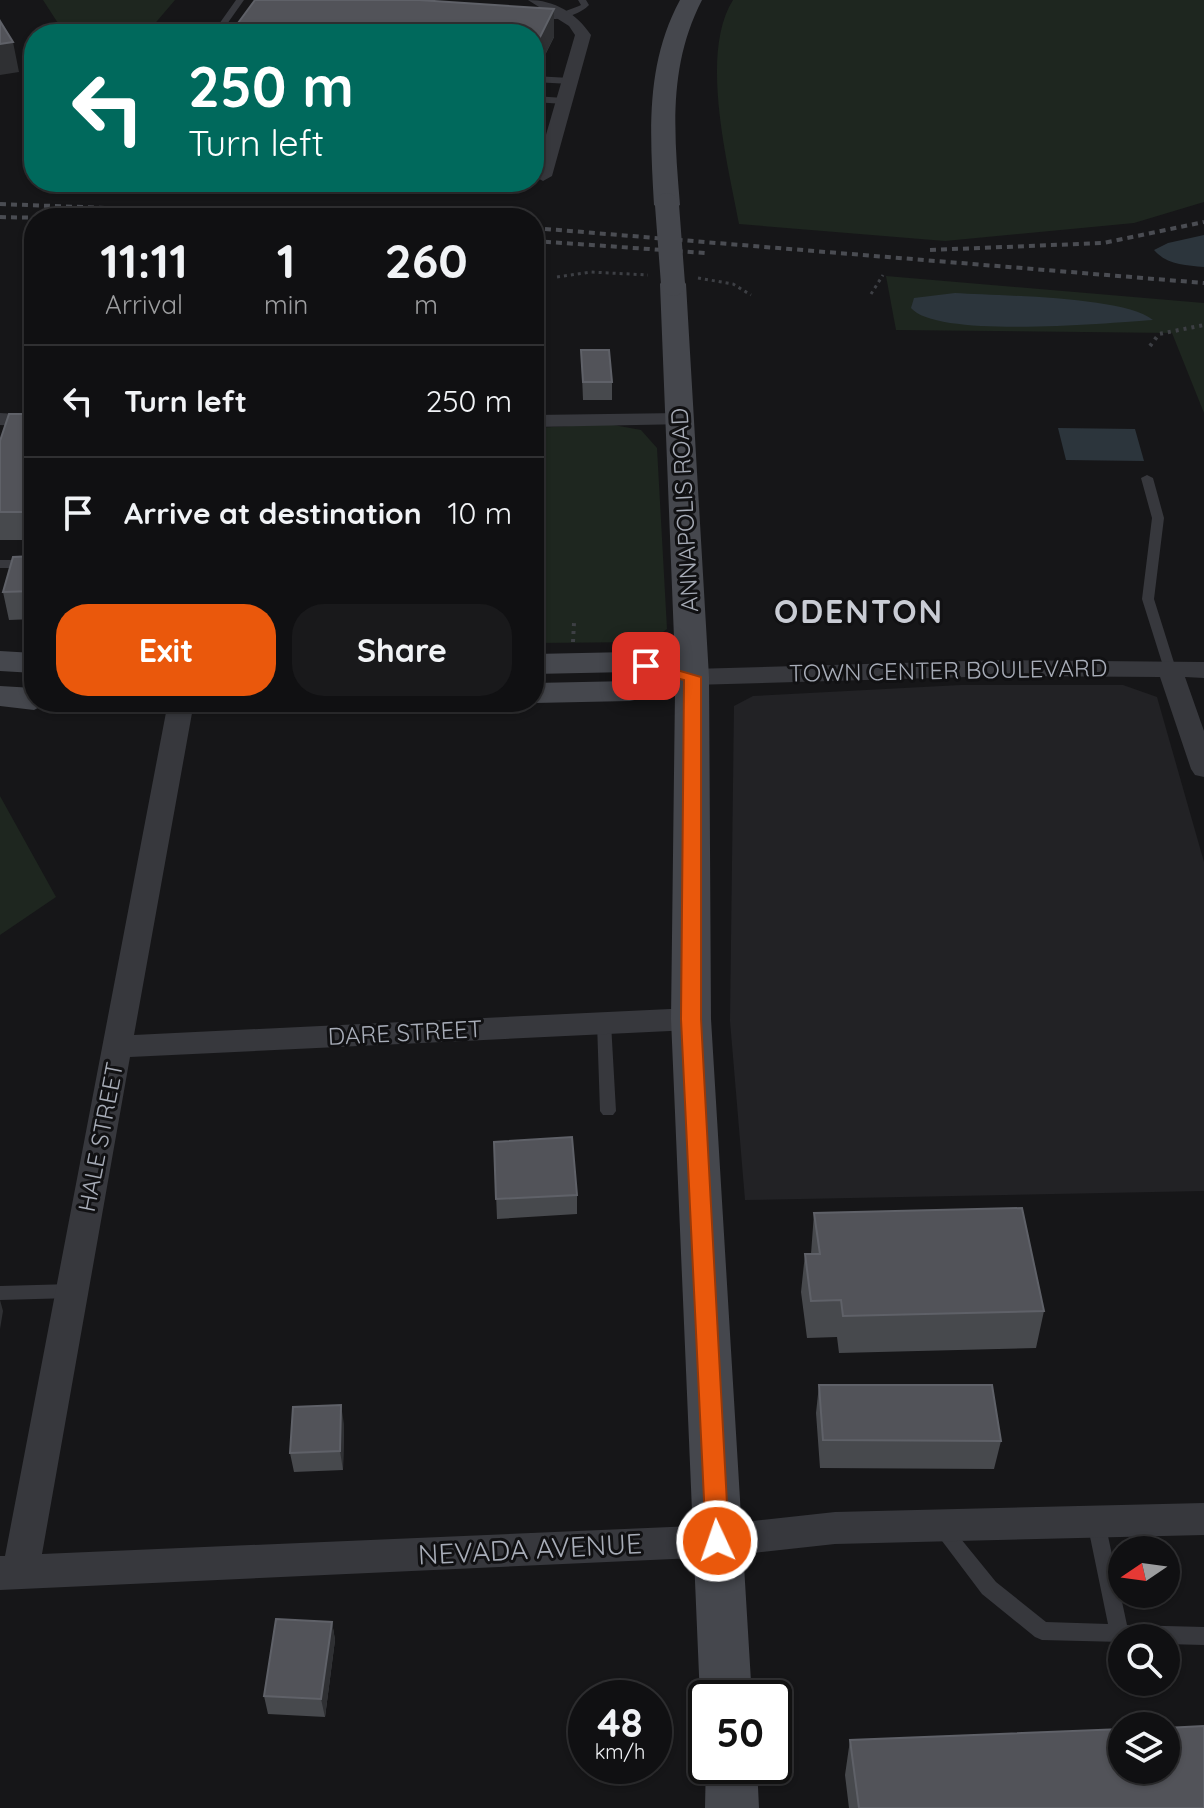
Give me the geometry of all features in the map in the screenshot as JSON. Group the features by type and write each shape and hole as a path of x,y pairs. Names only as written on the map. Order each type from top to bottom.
{"main road":[{"name":"ANNAPOLIS ROAD","path":"691,0 678,21 664,76 661,111 673,284 692,677 691,1019 725,1680"},
{"path":"0,661 24,662"},
{"name":"TOWN CENTER BOULEVARD","path":"544,664 629,662 692,677"},
{"name":"TOWN CENTER BOULEVARD","path":"544,693 630,691 692,677"},
{"path":"0,696 24,698"},
{"path":"731,1784 732,1808"}],"street":[{"path":"536,0 579,26 583,35 544,160"},
{"path":"0,419 24,420"},
{"path":"544,421 680,419"},
{"name":"TOWN CENTER BOULEVARD","path":"692,677 1002,668 1204,670"},
{"path":"1170,669 1204,769"},
{"name":"HALE STREET","path":"10,1572 72,1291 179,712"},
{"name":"DARE STREET","path":"118,1047 691,1019"},
{"name":"NEVADA AVENUE","path":"10,1572 717,1541 835,1528 1204,1519"}],"lane":[{"path":"223,24 240,0"},
{"path":"543,20 584,7 582,0"},
{"path":"544,80 570,81"},
{"path":"544,100 564,101"},
{"path":"1147,478 1158,518 1148,599 1170,669"},
{"path":"0,564 24,564"},
{"path":"604,1023 608,1111"},
{"path":"0,1293 72,1291"},
{"path":"1096,1522 1117,1624"},
{"path":"940,1525 989,1588 1042,1631 1108,1633"},
{"path":"1180,1635 1204,1636"}],"path":[{"path":"557,277 591,272 636,274"},
{"path":"871,294 883,275"},
{"path":"718,279 742,286 751,295"},
{"path":"1150,346 1159,334 1204,325"},
{"path":"573,646 574,623"}],"shaded area":[{"path":"43,0 175,0 155,24 59,24"},
{"path":"733,0 1204,0 1204,202 1134,223 945,241 739,224 723,141 717,79 723,23"},
{"path":"1204,235 1204,267 1171,261 1154,250 1168,243"},
{"path":"886,276 1204,303 1204,413 1172,333 896,330"},
{"path":"955,293 1089,302 1138,312 1153,320 1064,326 987,326 927,318 911,308 914,298"},
{"path":"608,424 641,430 657,448 667,629 649,642 544,643 544,427"},
{"path":"1058,428 1135,429 1144,461 1066,460"},
{"path":"961,685 1123,685 1157,697 1204,862 1204,1191 745,1200 730,1021 734,706 753,696"},
{"path":"0,796 56,897 0,935"}],"building":[{"path":"255,0 419,0 554,9 544,29 544,24 238,23"},
{"path":"0,21 13,42 0,44"},
{"path":"581,350 609,350 612,382 583,382"},
{"path":"9,414 24,414 24,512 0,512 0,441"},
{"path":"24,556 24,591 3,592 13,557"},
{"path":"572,1137 577,1195 496,1199 494,1142"},
{"path":"1022,1208 1044,1311 843,1316 841,1300 811,1301 805,1254 820,1254 814,1213"},
{"path":"819,1385 992,1385 1001,1441 823,1440"},
{"path":"341,1405 340,1451 290,1453 293,1407"},
{"path":"276,1619 332,1622 321,1699 264,1696"},
{"path":"1204,1726 1204,1808 859,1808 850,1740 1108,1730 1108,1784 1180,1784 1180,1727"}],"railway":[{"path":"0,204 108,208"},
{"path":"0,217 24,218"},
{"path":"930,250 1103,243 1204,222"},
{"path":"544,229 1204,283"},
{"path":"544,242 706,253"}],"district":[{"name":"ODENTON","path":"859,612"}],"route":[{"path":"646,666 692,677 691,1019 717,1541"}]}
